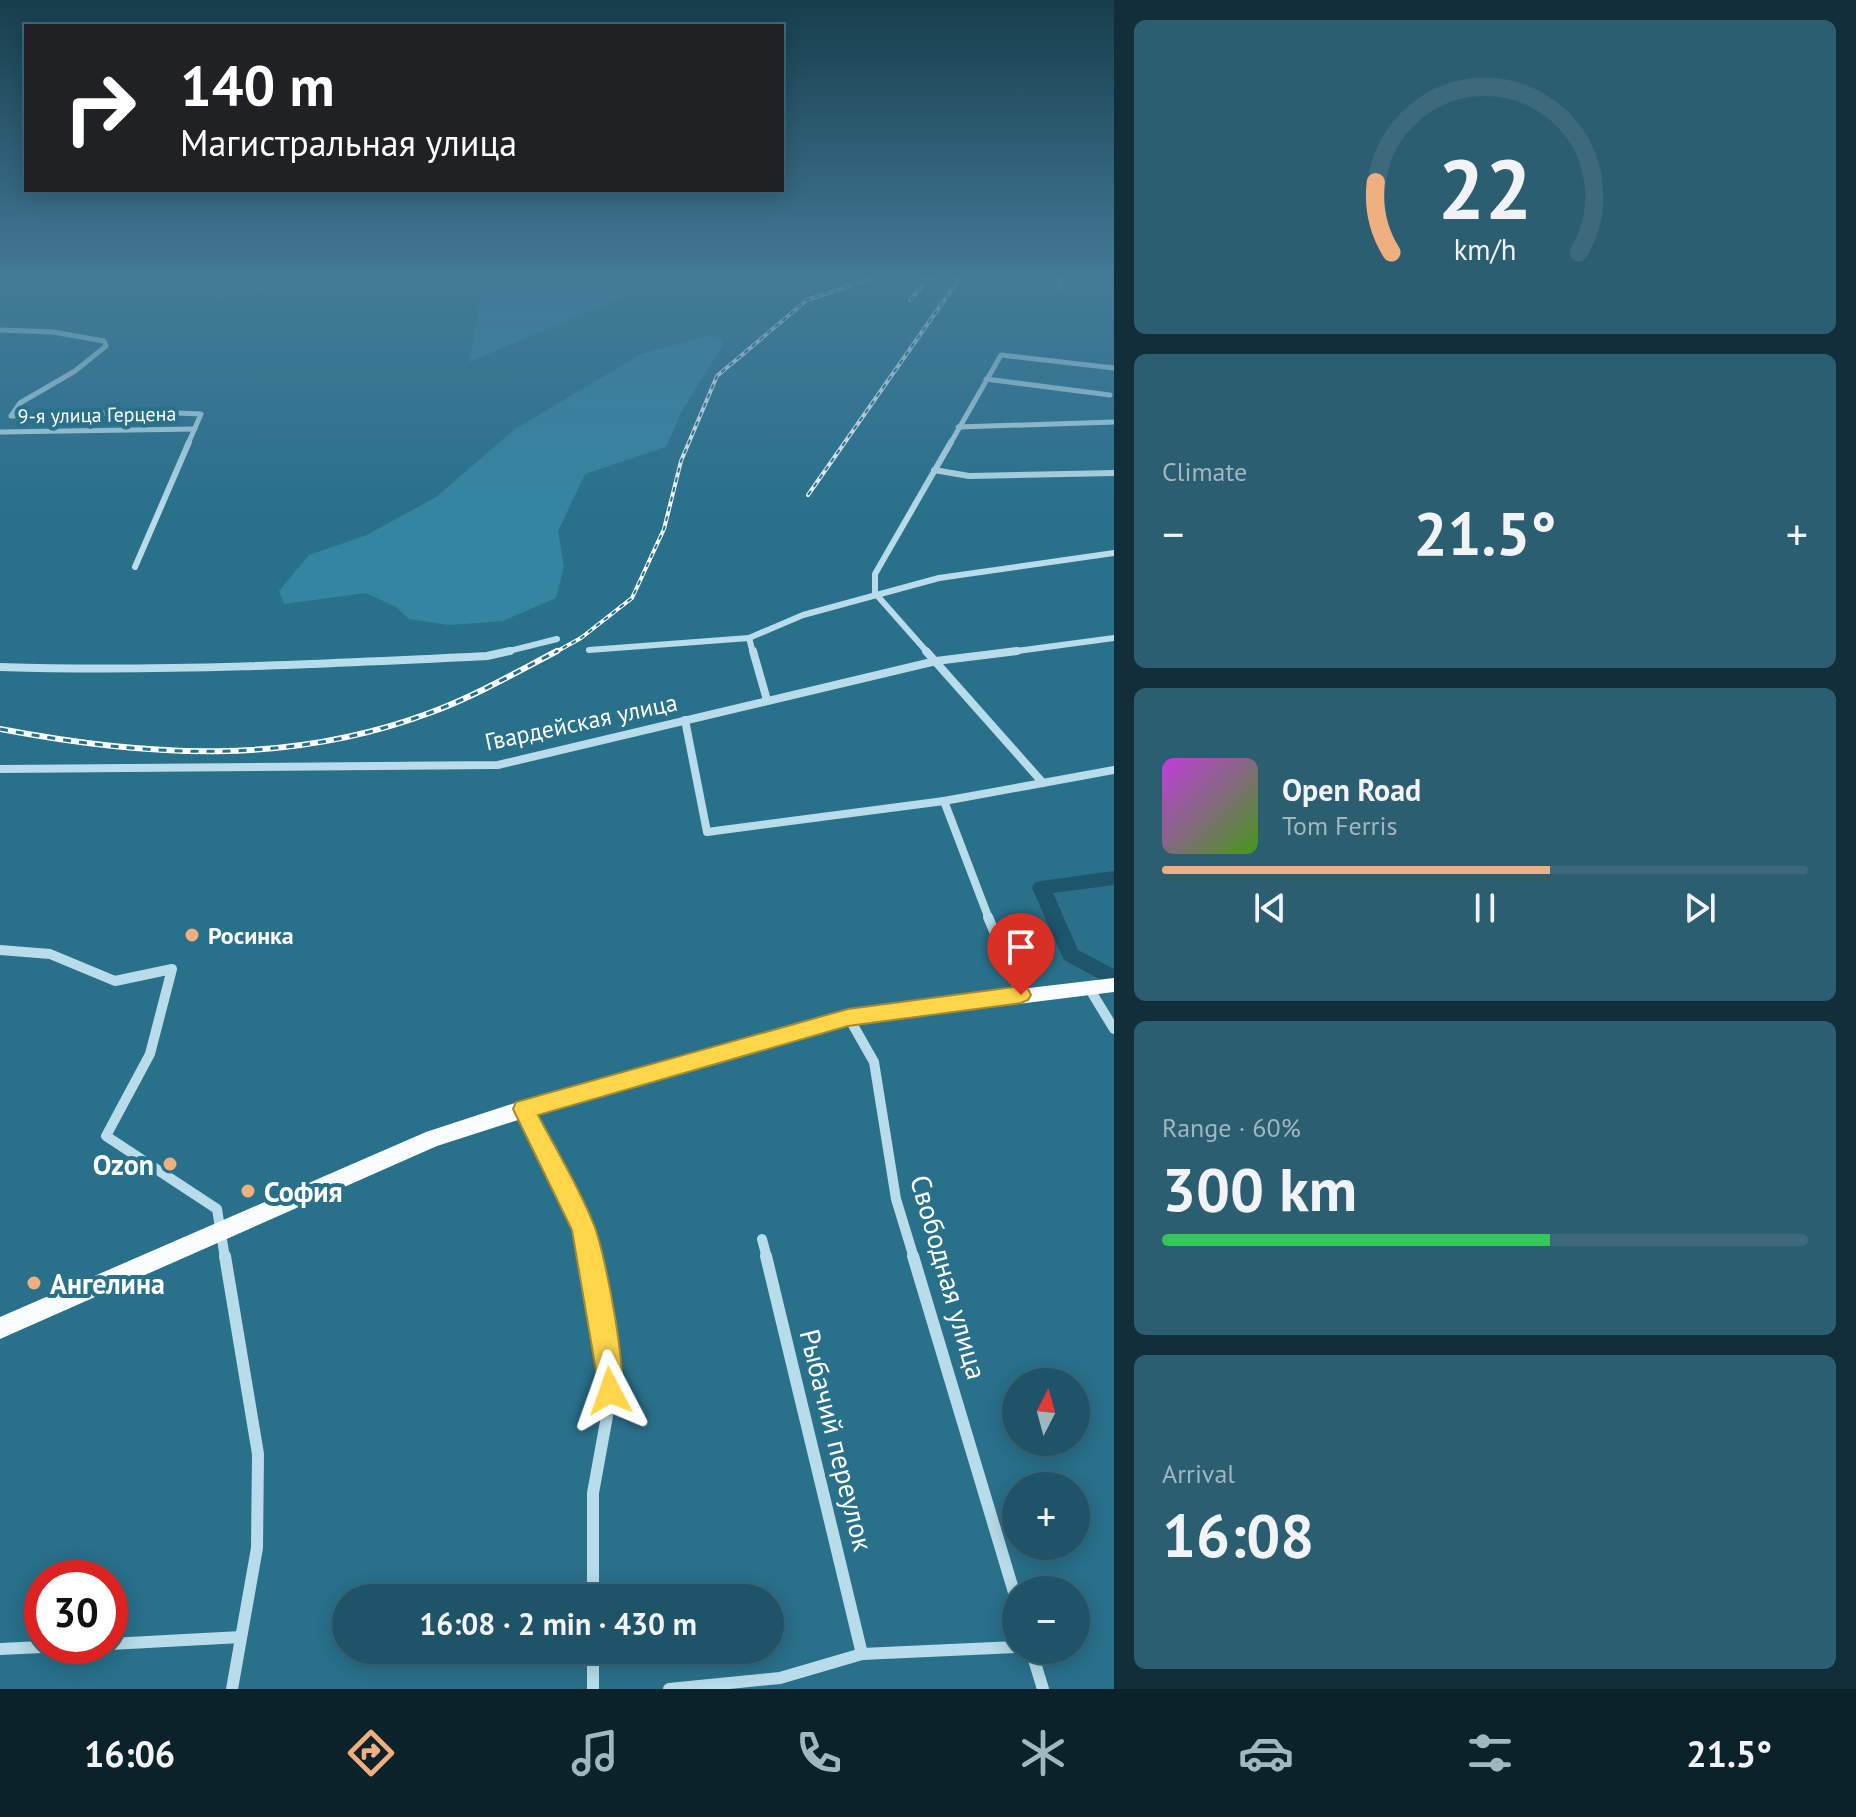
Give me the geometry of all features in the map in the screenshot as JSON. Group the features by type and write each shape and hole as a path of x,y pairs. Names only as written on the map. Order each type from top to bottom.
{"main road":[{"path":"0,1328 433,1138 524,1109 848,1017 1101,986"}],"street":[{"path":"91,358 20,403 11,416 152,412 201,414 135,567"},
{"path":"1001,358 986,379 875,574 875,593 1043,783"},
{"path":"1034,358 1114,368"},
{"path":"986,379 1110,395"},
{"path":"958,427 987,429 1114,422"},
{"name":"9-я улица Герцена","path":"0,432 195,429"},
{"path":"934,470 969,476 1114,473"},
{"path":"589,650 749,638 803,615 939,578 1114,553"},
{"path":"749,638 767,700"},
{"name":"Гвардейская улица","path":"0,769 498,765 936,661 1114,638"},
{"path":"0,667 318,665 487,656 557,639"},
{"path":"685,720 707,832 944,801 1114,770"},
{"path":"944,801 969,872 1021,995"},
{"path":"0,950 50,954 115,981 172,969 150,1054 106,1136 217,1209 258,1454 257,1548 232,1689"},
{"path":"1101,986 1114,1029"},
{"name":"Свободная улица","path":"848,1017 874,1062 896,1199 1009,1576"},
{"path":"524,1109 583,1228 610,1361 607,1416 593,1493 593,1584"},
{"name":"Рыбачий переулок","path":"762,1239 862,1654"},
{"path":"128,1643 241,1637"},
{"path":"0,1649 24,1648"},
{"path":"669,1689 781,1683 862,1654 1002,1648"},
{"path":"593,1664 593,1689"},
{"path":"1035,1664 1043,1689"}],"shaded area":[{"path":"635,358 715,358 682,411 666,447 585,474 558,531 564,566 556,598 503,621 449,625 409,619 396,607 366,593 284,604 279,591 309,555 367,535 436,497 515,429"}],"waterway":[{"path":"1114,878 1041,888 1071,955 1114,979"}],"railway":[{"path":"554,653 581,638 632,598 664,529 681,461 717,376 739,358"},
{"path":"808,495 904,358"},
{"path":"0,729 109,746 164,750 218,751 325,741 432,712 557,651"}],"place":[{"name":"Росинка","path":"192,935"},
{"name":"Ozon","path":"170,1164"},
{"name":"София","path":"248,1191"},
{"name":"Ангелина","path":"34,1283"}],"route":[{"path":"610,1391 610,1361 583,1228 524,1109 848,1017 1021,995"}]}
